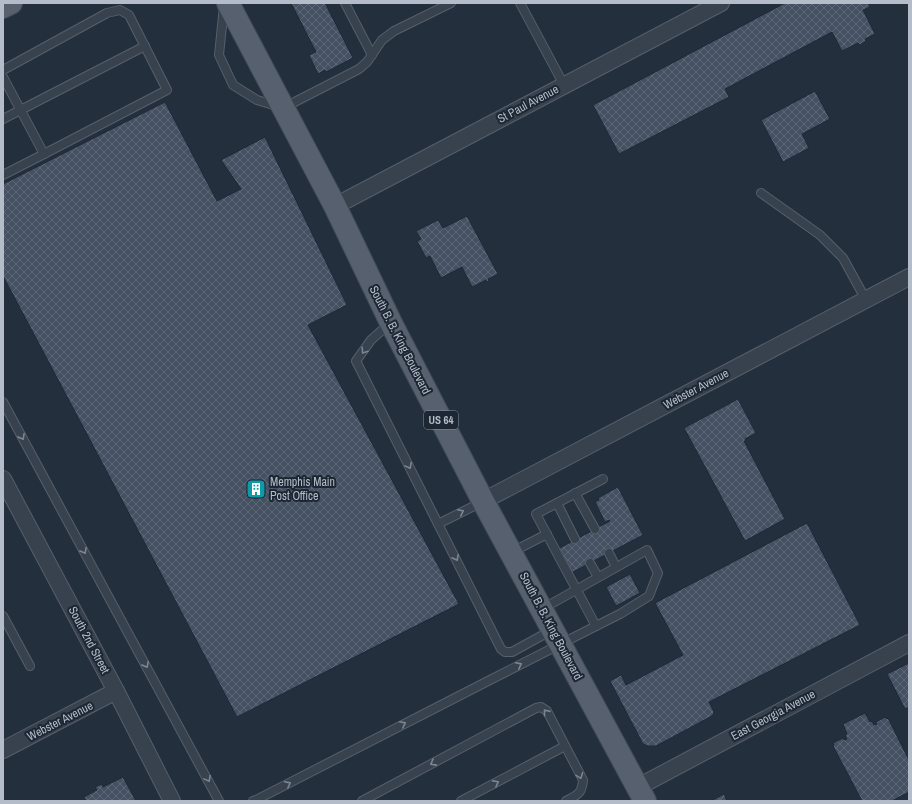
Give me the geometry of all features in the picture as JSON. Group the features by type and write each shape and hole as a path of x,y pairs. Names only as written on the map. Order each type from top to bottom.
{"main road":[{"path":"3,7 11,3"},
{"name":"South B. B. King Boulevard","path":"228,3 335,206 390,323 483,501 641,794"}],"street":[{"name":"St Paul Avenue","path":"335,206 721,3"},
{"name":"Webster Avenue","path":"483,501 909,277"},
{"name":"South 2nd Street","path":"3,480 116,691 172,801"},
{"name":"East Georgia Avenue","path":"641,794 909,643"},
{"name":"Webster Avenue","path":"3,750 116,691"}],"lane":[{"path":"224,3 219,55 233,85 258,100 283,108 359,69 367,62 382,40 394,31 451,3"},
{"path":"345,3 372,55"},
{"path":"520,3 564,86"},
{"path":"3,70 107,13 120,10 129,15 167,90 3,175"},
{"path":"3,119 145,46"},
{"path":"3,77 44,154"},
{"path":"761,193 820,235 843,258 866,300"},
{"path":"390,323 371,340 356,361 502,649 505,652 512,652 556,637 596,626 620,614 649,596 658,573 646,550 541,609"},
{"path":"3,402 220,801"},
{"path":"596,626 536,514 603,479"},
{"path":"575,493 595,529"},
{"path":"438,524 483,501"},
{"path":"557,503 575,539"},
{"path":"511,553 547,534"},
{"path":"609,553 616,567"},
{"path":"590,563 598,577"},
{"path":"3,616 30,666"},
{"path":"253,801 556,637"},
{"path":"362,801 536,708 542,707 547,711 583,780 582,788 578,794 566,801"},
{"path":"461,801 565,746"}],"building":[{"path":"291,3 325,3 353,58 326,72 325,70 318,74 309,55 316,52"},
{"path":"785,3 868,3 870,7 863,10 875,34 865,39 866,41 860,45 858,43 842,51 832,32 725,89 729,97 619,154 593,105"},
{"path":"815,91 830,119 802,134 809,148 783,162 761,120"},
{"name":"Memphis Main Post Office","path":"165,102 217,201 241,189 221,160 265,137 347,305 308,325 459,604 237,717 3,276 3,184"},
{"path":"467,216 498,274 488,279 489,281 487,282 486,280 472,287 462,267 441,278 430,256 426,258 417,241 421,239 416,231 438,220 443,228"},
{"path":"738,399 756,433 744,441 785,519 745,541 684,428"},
{"path":"618,487 643,535 571,573 558,549 610,521 605,522 595,502 599,500 598,498"},
{"path":"807,523 860,625 709,702 714,712 710,717 656,746 648,746 643,744 610,681 621,675 626,685 683,655 655,603"},
{"path":"630,574 640,593 616,606 606,587"},
{"path":"909,663 909,707 905,709 887,674"},
{"path":"865,713 870,722 872,721 874,725 877,724 876,722 885,717 887,719 888,718 909,760 909,792 892,801 862,801 833,746 833,743 843,738 844,740 847,739 845,735 847,734 843,724"},
{"path":"123,777 136,801 86,801 84,797 97,790 95,787 102,784 103,787"},
{"path":"724,794 727,801 711,801"}],"place":[{"name":"Memphis Main Post Office","path":"256,489"}]}
